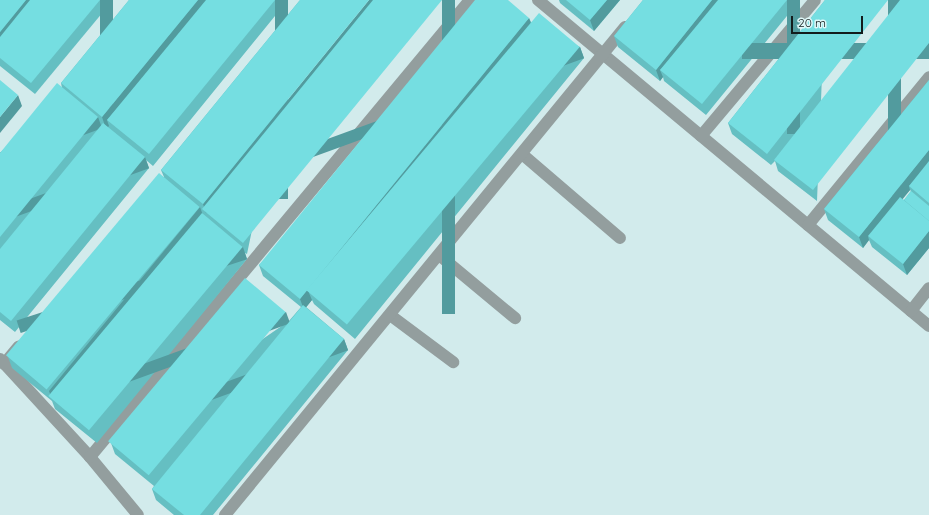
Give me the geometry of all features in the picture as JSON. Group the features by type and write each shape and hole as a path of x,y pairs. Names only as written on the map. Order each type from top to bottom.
{"street":[{"path":"90,457 470,0"},
{"path":"538,0 929,326"},
{"path":"701,136 815,0"},
{"path":"225,515 633,18"},
{"path":"808,225 929,77"},
{"path":"522,154 620,238"},
{"path":"439,255 515,318"},
{"path":"911,311 929,288"},
{"path":"390,315 453,362"},
{"path":"30,333 2,362 90,457 138,515"}],"building":[{"path":"0,0 26,0 0,32"},
{"path":"30,0 100,0 31,83 0,58 0,37"},
{"path":"129,0 198,0 102,117 61,83"},
{"path":"206,0 275,0 149,154 107,120"},
{"path":"300,0 369,0 203,204 161,170"},
{"path":"373,0 442,0 243,243 202,209"},
{"path":"475,0 508,0 529,18 300,299 259,265"},
{"path":"566,0 607,0 590,20"},
{"path":"643,0 712,0 656,70 614,36"},
{"path":"718,0 787,0 702,104 660,70"},
{"path":"825,0 888,0 767,154 728,123"},
{"path":"900,0 929,0 929,43 813,190 774,160"},
{"path":"539,13 580,47 347,324 306,290"},
{"path":"0,80 18,95 0,117"},
{"path":"929,80 929,150 859,237 824,209"},
{"path":"57,83 98,117 0,237 0,153"},
{"path":"103,123 145,157 11,321 0,312 0,249"},
{"path":"929,161 929,203 909,186"},
{"path":"159,173 200,207 47,389 6,355"},
{"path":"911,191 929,206 929,221 904,200"},
{"path":"900,197 929,221 929,231 903,264 868,236"},
{"path":"202,213 243,247 89,430 48,396"},
{"path":"245,278 286,312 149,475 108,441"},
{"path":"303,305 344,339 200,515 184,515 152,489"}]}
